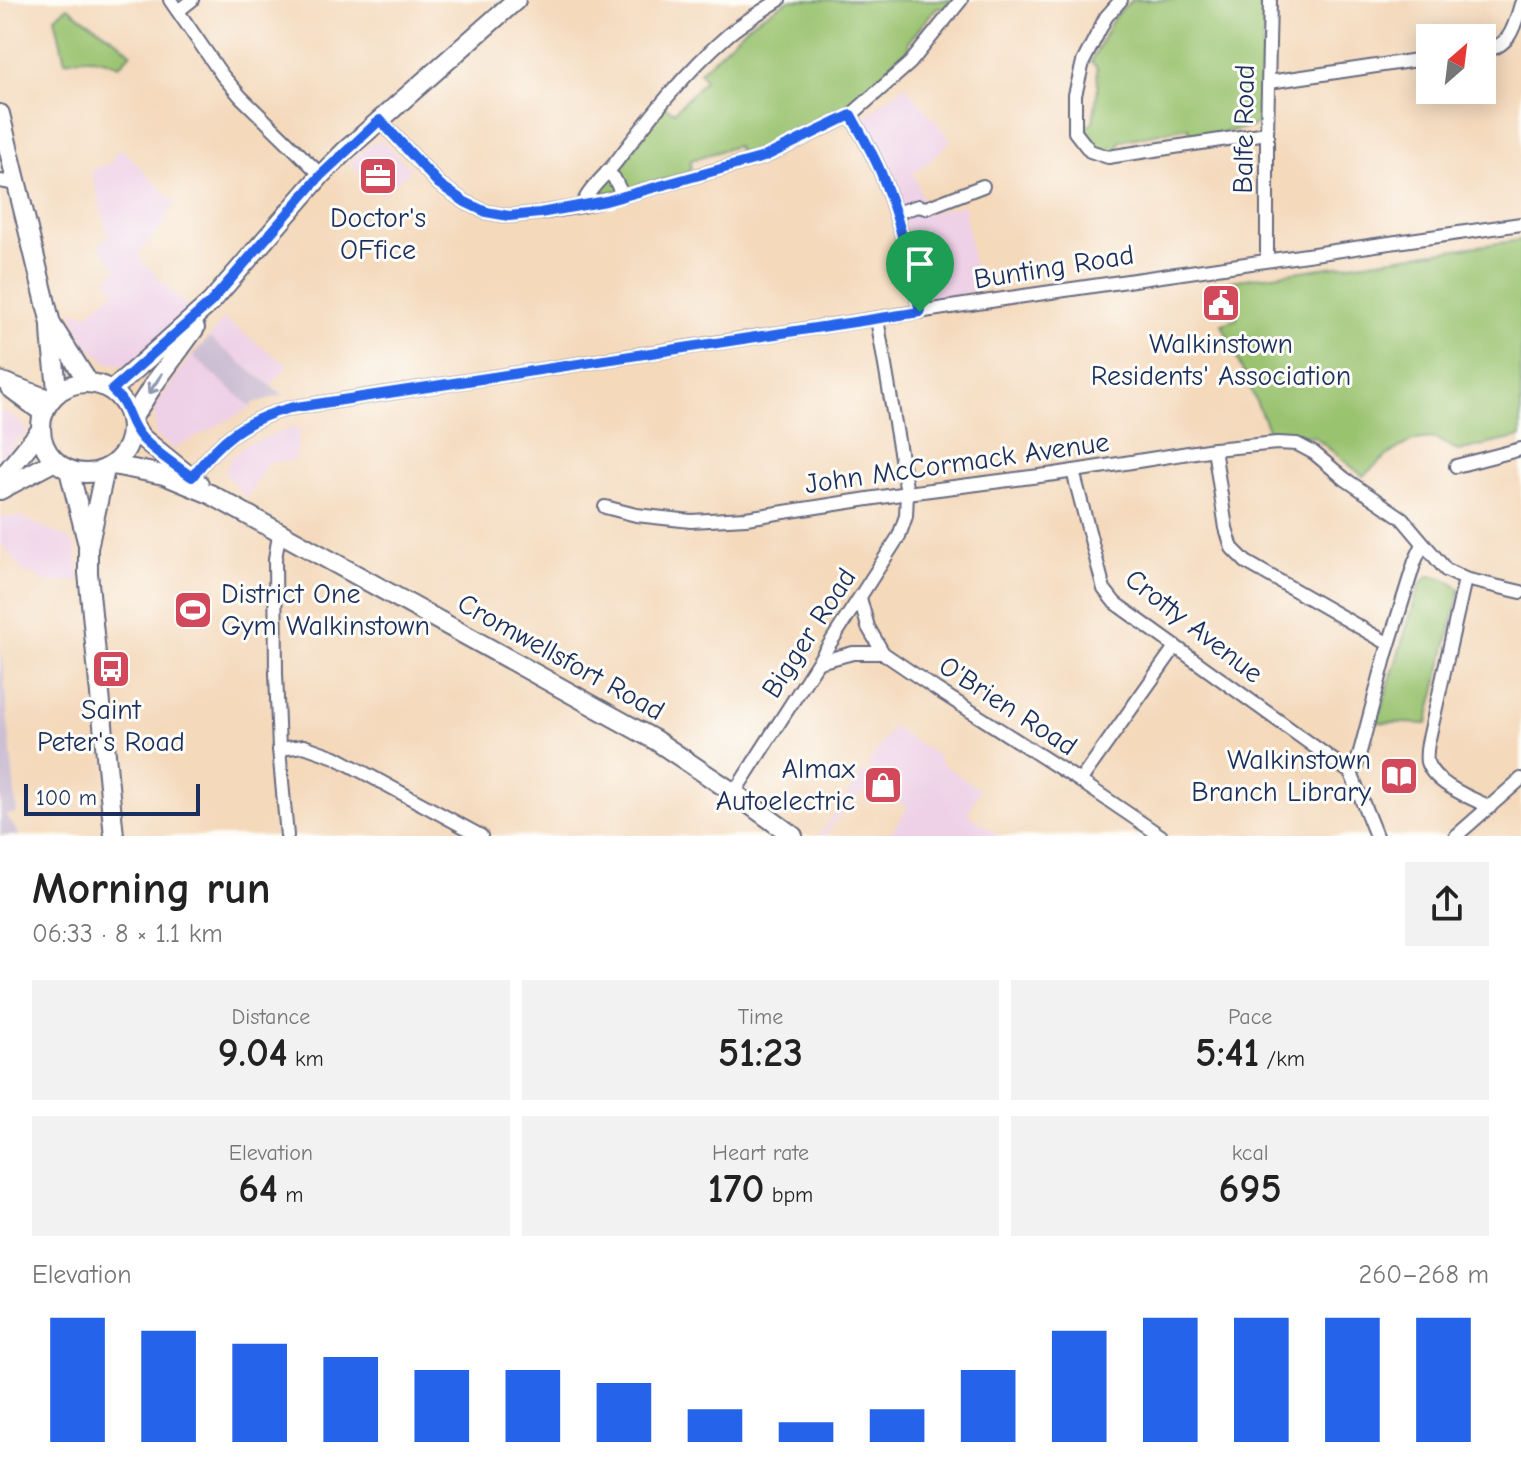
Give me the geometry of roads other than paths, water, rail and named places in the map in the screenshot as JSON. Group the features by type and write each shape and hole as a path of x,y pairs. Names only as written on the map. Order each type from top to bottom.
{"main road":[{"path":"131,422 211,302 321,175 516,0"},
{"path":"0,114 8,183 51,324 88,382"},
{"path":"112,390 211,302"},
{"path":"0,480 10,470 48,409 67,386 88,382 100,384 120,397 131,422 128,446 122,457 109,467 93,473 80,473 62,465 48,452 43,442 48,409 55,363 51,324"},
{"name":"Cromwellsfort Road","path":"131,422 141,437 210,494"},
{"path":"0,490 62,465"},
{"path":"62,465 88,548 114,836"},
{"path":"88,548 109,467"},
{"name":"Cromwellsfort Road","path":"109,467 164,475 210,494 655,740 793,836"}],"street":[{"path":"192,0 174,6 231,86 321,175"},
{"path":"582,206 588,194 679,83 728,35 779,0"},
{"path":"380,120 439,184 486,212 509,216 582,206 764,157 851,115 910,63 961,0"},
{"path":"1121,0 1106,17 1083,62 1075,95 1075,132 1090,151 1108,157 1267,133"},
{"name":"Balfe Road","path":"1267,259 1270,0"},
{"path":"1496,48 1505,43 1521,4"},
{"path":"1269,82 1416,60"},
{"path":"851,115 882,174 896,213 920,312"},
{"path":"607,172 614,178 623,196"},
{"path":"896,213 918,206 926,208 983,186"},
{"name":"Bunting Road","path":"192,477 206,457 227,438 260,418 290,408 1267,259 1521,224"},
{"name":"Bigger Road","path":"734,793 899,536 906,516 907,493 877,319"},
{"path":"0,380 48,409"},
{"name":"John McCormack Avenue","path":"605,507 636,515 691,521 746,518 1214,449 1277,443 1297,444 1314,453 1345,479 1402,518 1423,544"},
{"path":"1214,449 1232,548 1246,562 1389,644"},
{"path":"1456,466 1521,449"},
{"name":"Crotty Avenue","path":"1073,471 1104,589 1115,603 1351,773"},
{"path":"282,533 275,559 276,673 287,836"},
{"path":"1371,834 1351,773 1356,767 1389,644 1423,544 1446,570 1465,579 1521,592"},
{"path":"1465,579 1426,759 1430,769 1448,786 1490,807"},
{"path":"819,662 853,653 883,653 868,627 860,598"},
{"path":"1080,781 1175,647"},
{"name":"O'Brien Road","path":"883,653 1161,836"},
{"path":"279,749 304,746 335,757 481,836"},
{"path":"1456,836 1521,779"}],"place":[{"name":"Doctor's OFfice","path":"378,176"},
{"name":"Walkinstown Residents' Association","path":"1221,303"},
{"name":"District One Gym Walkinstown","path":"193,610"},
{"name":"Saint Peter's Road","path":"111,669"},
{"name":"Walkinstown Branch Library","path":"1399,776"},
{"name":"Almax Autoelectric","path":"883,785"}]}
